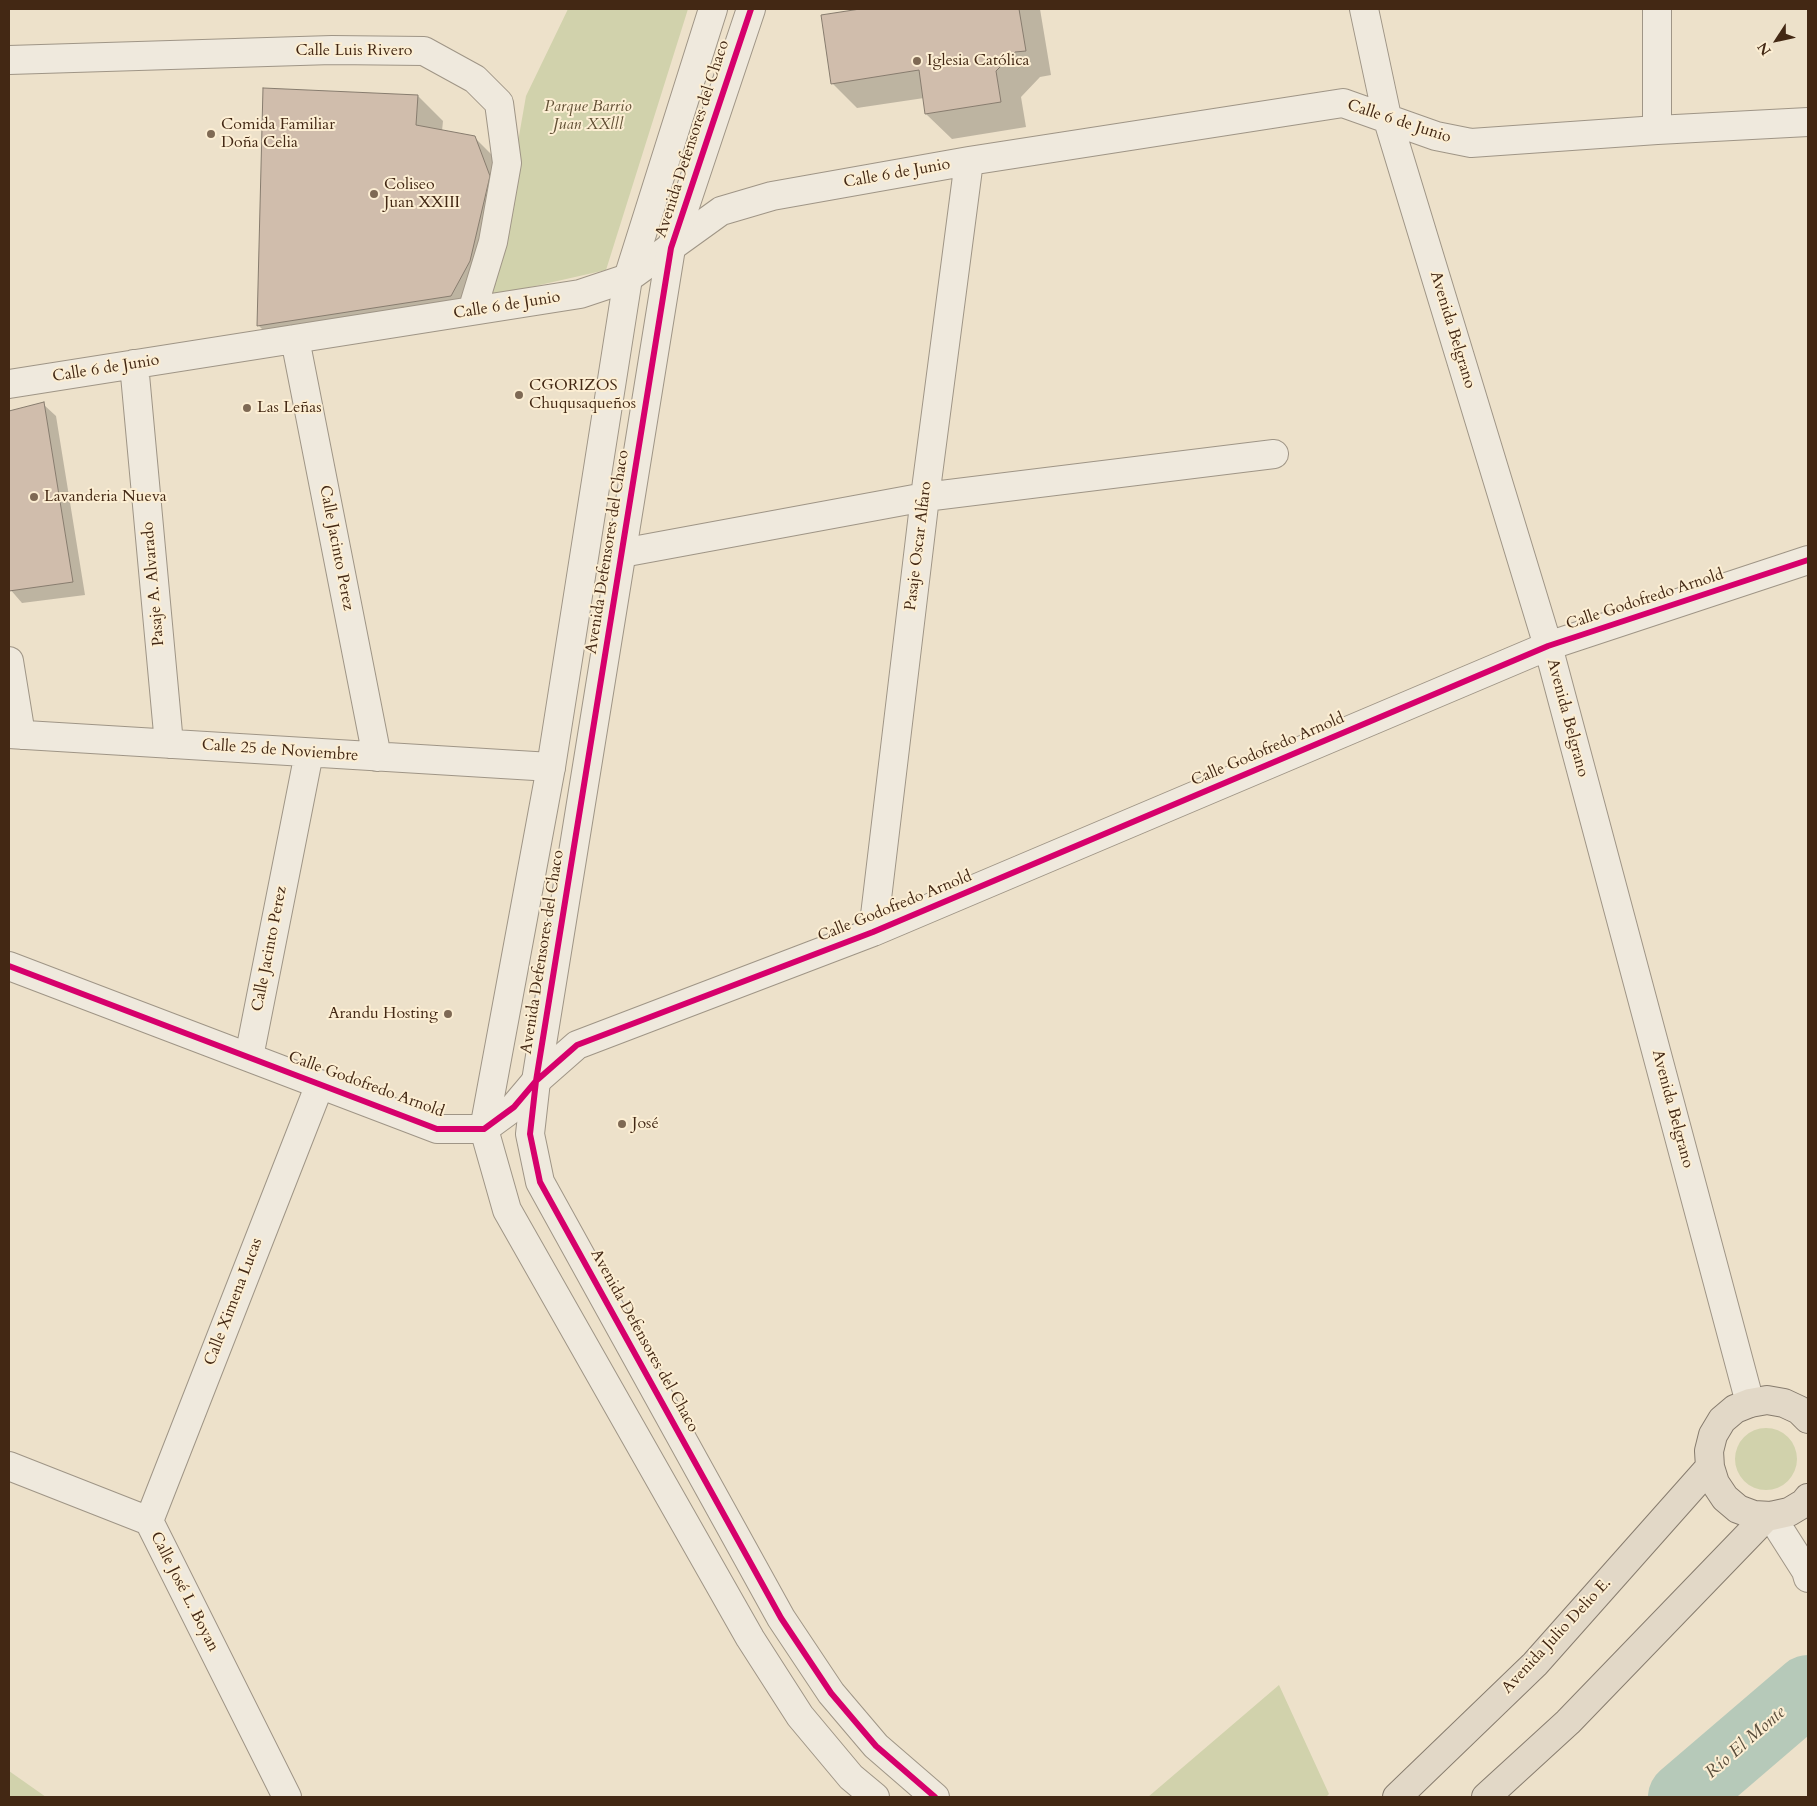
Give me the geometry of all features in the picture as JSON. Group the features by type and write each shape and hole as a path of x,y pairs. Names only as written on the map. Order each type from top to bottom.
{"main road":[{"path":"1784,1403 1808,1391"},
{"path":"1808,1419 1799,1410 1784,1403 1767,1400 1750,1402 1735,1409 1722,1420 1714,1434 1709,1451 1710,1467 1715,1483 1725,1498 1738,1509 1769,1516 1788,1512 1804,1503 1808,1498"},
{"name":"Avenida Julio Delio E.","path":"1397,1797 1535,1664 1710,1467"},
{"path":"1486,1797 1568,1722 1769,1516"}],"street":[{"name":"Avenida Defensores del Chaco","path":"714,9 628,278 550,767 484,1129 507,1210 750,1638 800,1716 851,1777 875,1797"},
{"name":"Avenida Defensores del Chaco","path":"751,9 671,248 536,1081 530,1134 540,1182 781,1618 831,1693 876,1746 935,1797"},
{"name":"Avenida Belgrano","path":"1364,9 1387,117 1548,646 1750,1402"},
{"path":"1657,9 1657,130"},
{"name":"Calle Luis Rivero","path":"9,60 332,50 424,51 475,79 499,103 507,163 493,242 472,311"},
{"name":"Calle 6 de Junio","path":"9,384 580,294 628,278 721,212 772,196 969,161 1343,103 1387,117 1436,136 1472,144 1657,130 1808,122"},
{"name":"Pasaje Oscar Alfaro","path":"873,932 925,497 969,161"},
{"name":"Calle Jacinto Perez","path":"295,339 377,758"},
{"name":"Pasaje A. Alvarado","path":"134,364 169,744"},
{"path":"622,553 925,497 1274,454"},
{"name":"Calle Godofredo Arnold","path":"9,966 437,1129 484,1129 514,1107 536,1081 578,1045 873,932 1548,646 1808,560"},
{"path":"9,661 15,735"},
{"name":"Calle 25 de Noviembre","path":"15,735 550,767"},
{"name":"Calle Jacinto Perez","path":"249,1057 309,753"},
{"name":"Calle Ximena Lucas","path":"149,1521 320,1084"},
{"name":"Calle José L. Boyan","path":"9,1466 149,1521 287,1797"},
{"path":"1769,1516 1808,1567"}],"green space":[{"name":"Parque Barrio Juan XXlll","path":"568,9 688,9 606,270 491,296 526,96"},
{"path":"1766,1428 1778,1430 1788,1437 1795,1447 1797,1459 1795,1471 1788,1481 1778,1488 1766,1490 1754,1488 1744,1481 1737,1471 1735,1459 1737,1447 1744,1437 1754,1430"},
{"path":"1279,1685 1329,1794 1326,1797 1148,1797"},
{"path":"9,1771 46,1797 9,1797"}],"building":[{"name":"Iglesia Católica","path":"860,9 1019,9 1026,51 1015,52 996,71 1001,102 925,114 919,70 831,84 821,15"},
{"name":"Coliseo Juan XXIII","path":"263,88 418,95 416,125 475,136 490,176 470,261 451,296 257,326"},
{"name":"Lavanderia Nueva","path":"44,402 73,582 9,591 9,411"}],"waterway":[{"name":"Río El Monte","path":"1683,1797 1808,1690"}],"cycle path":[{"path":"751,9 671,248 536,1081 530,1134 540,1182 781,1618 831,1693 876,1746 935,1797"},
{"path":"9,966 437,1129 484,1129 514,1107 536,1081 577,1045 873,932 1548,646 1808,560"}],"place":[{"name":"Iglesia Católica","path":"917,61"},
{"name":"Comida Familiar Doña Celia","path":"211,134"},
{"name":"Coliseo Juan XXIII","path":"374,194"},
{"name":"CGORIZOS Chuqusaqueños","path":"519,395"},
{"name":"Las Leñas","path":"247,408"},
{"name":"Lavanderia Nueva","path":"34,497"},
{"name":"Arandu Hosting","path":"448,1014"},
{"name":"José","path":"622,1124"}]}
